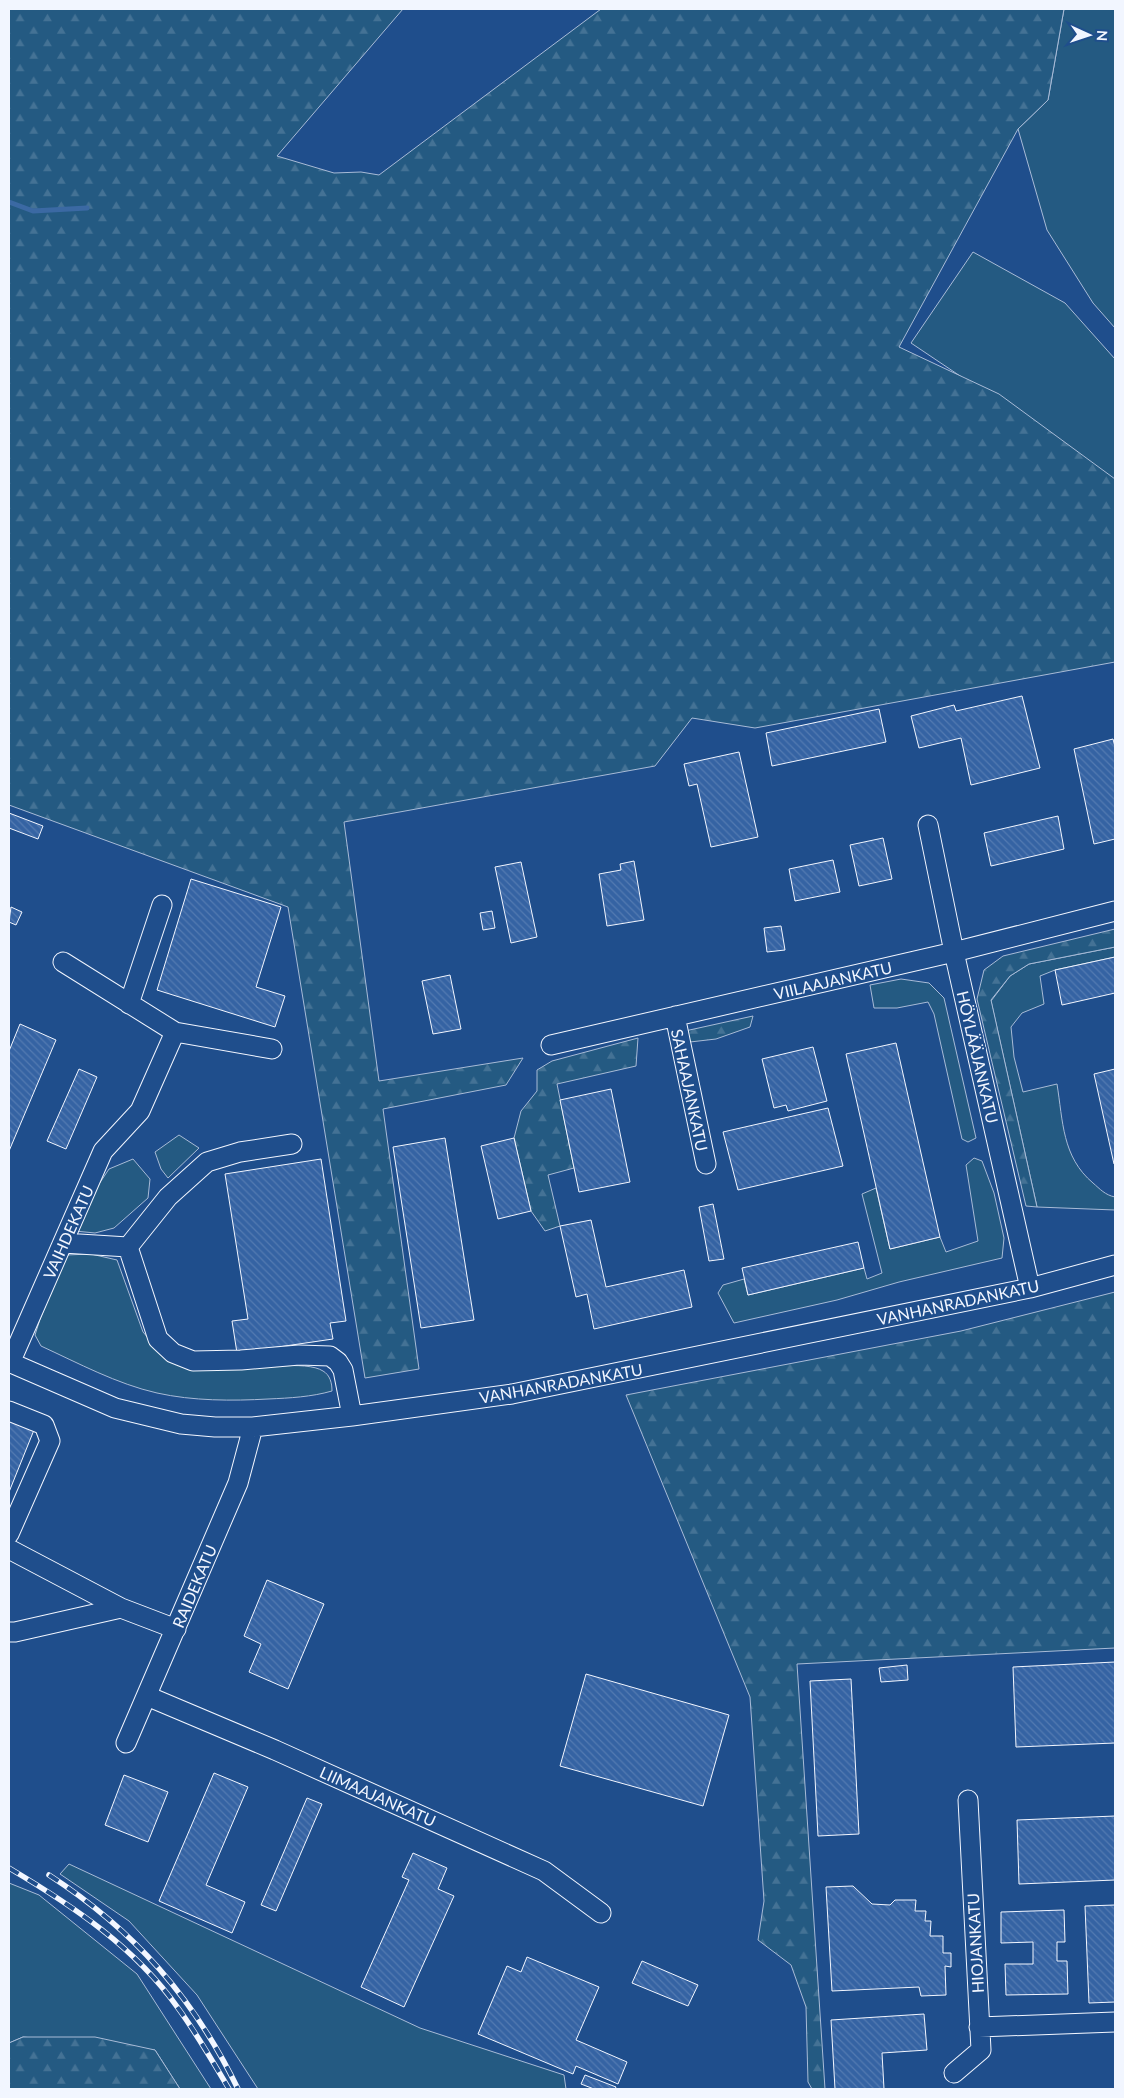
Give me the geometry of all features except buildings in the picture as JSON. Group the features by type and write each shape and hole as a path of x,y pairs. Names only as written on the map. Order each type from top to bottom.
{"street":[{"name":"HÖYLÄÄJANKATU","path":"928,825 954,952 1030,1288"},
{"path":"129,1004 162,905"},
{"name":"VIILAAJANKATU","path":"551,1045 954,952 1115,911"},
{"path":"63,962 175,1032 272,1049"},
{"name":"SAHAAJANKATU","path":"674,1016 706,1164"},
{"name":"VAIHDEKATU","path":"9,1362 103,1151 140,1111 175,1032"},
{"path":"128,1247 168,1197 208,1162 240,1152 292,1144"},
{"path":"63,1243 128,1247"},
{"path":"128,1247 158,1339 173,1353 193,1360 242,1360 299,1355 330,1356 338,1362 343,1370 352,1416"},
{"name":"VANHANRADANKATU","path":"9,1362 115,1408 181,1424 215,1427 253,1427 352,1416 512,1394 1030,1288 1115,1265"},
{"path":"9,1411 44,1425 50,1441 9,1534"},
{"name":"RAIDEKATU","path":"126,1742 238,1483 253,1427"},
{"path":"9,1549 121,1608 176,1629"},
{"path":"9,1632 121,1608"},
{"name":"LIIMAAJANKATU","path":"147,1696 275,1750 544,1871 600,1913"},
{"name":"HIOJANKATU","path":"954,2073 981,2050 968,1800"},
{"path":"979,2027 1115,2022"}],"green space":[{"path":"9,9 403,9 277,156 334,173 361,172 379,175 601,9 1064,9 1048,100 1018,129 899,347 999,394 1115,479 1115,662 755,728 692,718 655,766 344,822 379,1081 523,1058 506,1085 383,1109 419,1369 365,1378 288,907 9,805"},
{"path":"1064,9 1115,9 1115,328 1093,303 1047,230 1018,129 1048,100"},
{"path":"973,252 1065,303 1115,359 1115,480 911,343"},
{"path":"1115,929 1115,947 1029,964 1010,976 991,1000 1037,1207 1026,1206 977,999 984,970 1003,956"},
{"path":"1115,947 1115,957 1055,970 1040,976 1044,1004 1022,1013 1011,1027 1014,1057 1023,1092 1057,1084 1066,1138 1075,1162 1083,1173 1098,1187 1105,1193 1115,1197 1115,1210 1037,1207 991,1001 1010,976 1029,964"},
{"path":"901,979 929,983 944,998 976,1138 968,1142 962,1139 934,1014 928,1002 897,1008 874,1008 870,985"},
{"path":"753,1016 750,1027 716,1039 690,1042 685,1031"},
{"path":"638,1038 636,1066 557,1084 574,1168 548,1175 560,1226 545,1231 531,1211 514,1138 521,1111 537,1091 537,1070 552,1061"},
{"path":"179,1135 199,1148 168,1178 161,1169 155,1152"},
{"path":"974,1158 982,1161 994,1193 1004,1238 1002,1258 899,1282 837,1300 734,1323 718,1293 723,1285 744,1279 748,1295 864,1268 867,1279 882,1273 862,1194 876,1188 890,1249 940,1237 946,1252 978,1241 966,1165"},
{"path":"133,1159 150,1179 148,1198 114,1228 95,1233 75,1231 95,1190 109,1169"},
{"path":"91,1254 117,1260 143,1332 168,1361 233,1369 305,1366 323,1371 329,1377 332,1391 300,1397 254,1400 212,1400 171,1396 112,1379 41,1346 35,1335 66,1255"},
{"path":"1115,1292 1115,1648 797,1664 825,2089 812,2089 808,2082 806,2007 791,1965 758,1940 764,1901 750,1697 626,1395 961,1331"},
{"path":"69,1864 420,2028 564,2075 566,2089 258,2089 197,1995 129,1921 60,1874"},
{"path":"9,1883 39,1895 137,1974 211,2089 180,2089 155,2050 23,2037 9,2043"},
{"path":"23,2037 95,2037 155,2050 180,2089 9,2089 9,2043"}],"waterway":[{"path":"9,202 33,211 87,208"}],"railway":[{"path":"9,1868 56,1897 101,1929 142,1966 161,1986 185,2018 229,2089"},
{"path":"49,1875 80,1896 108,1919 135,1943 159,1969 202,2025 238,2089"}]}
